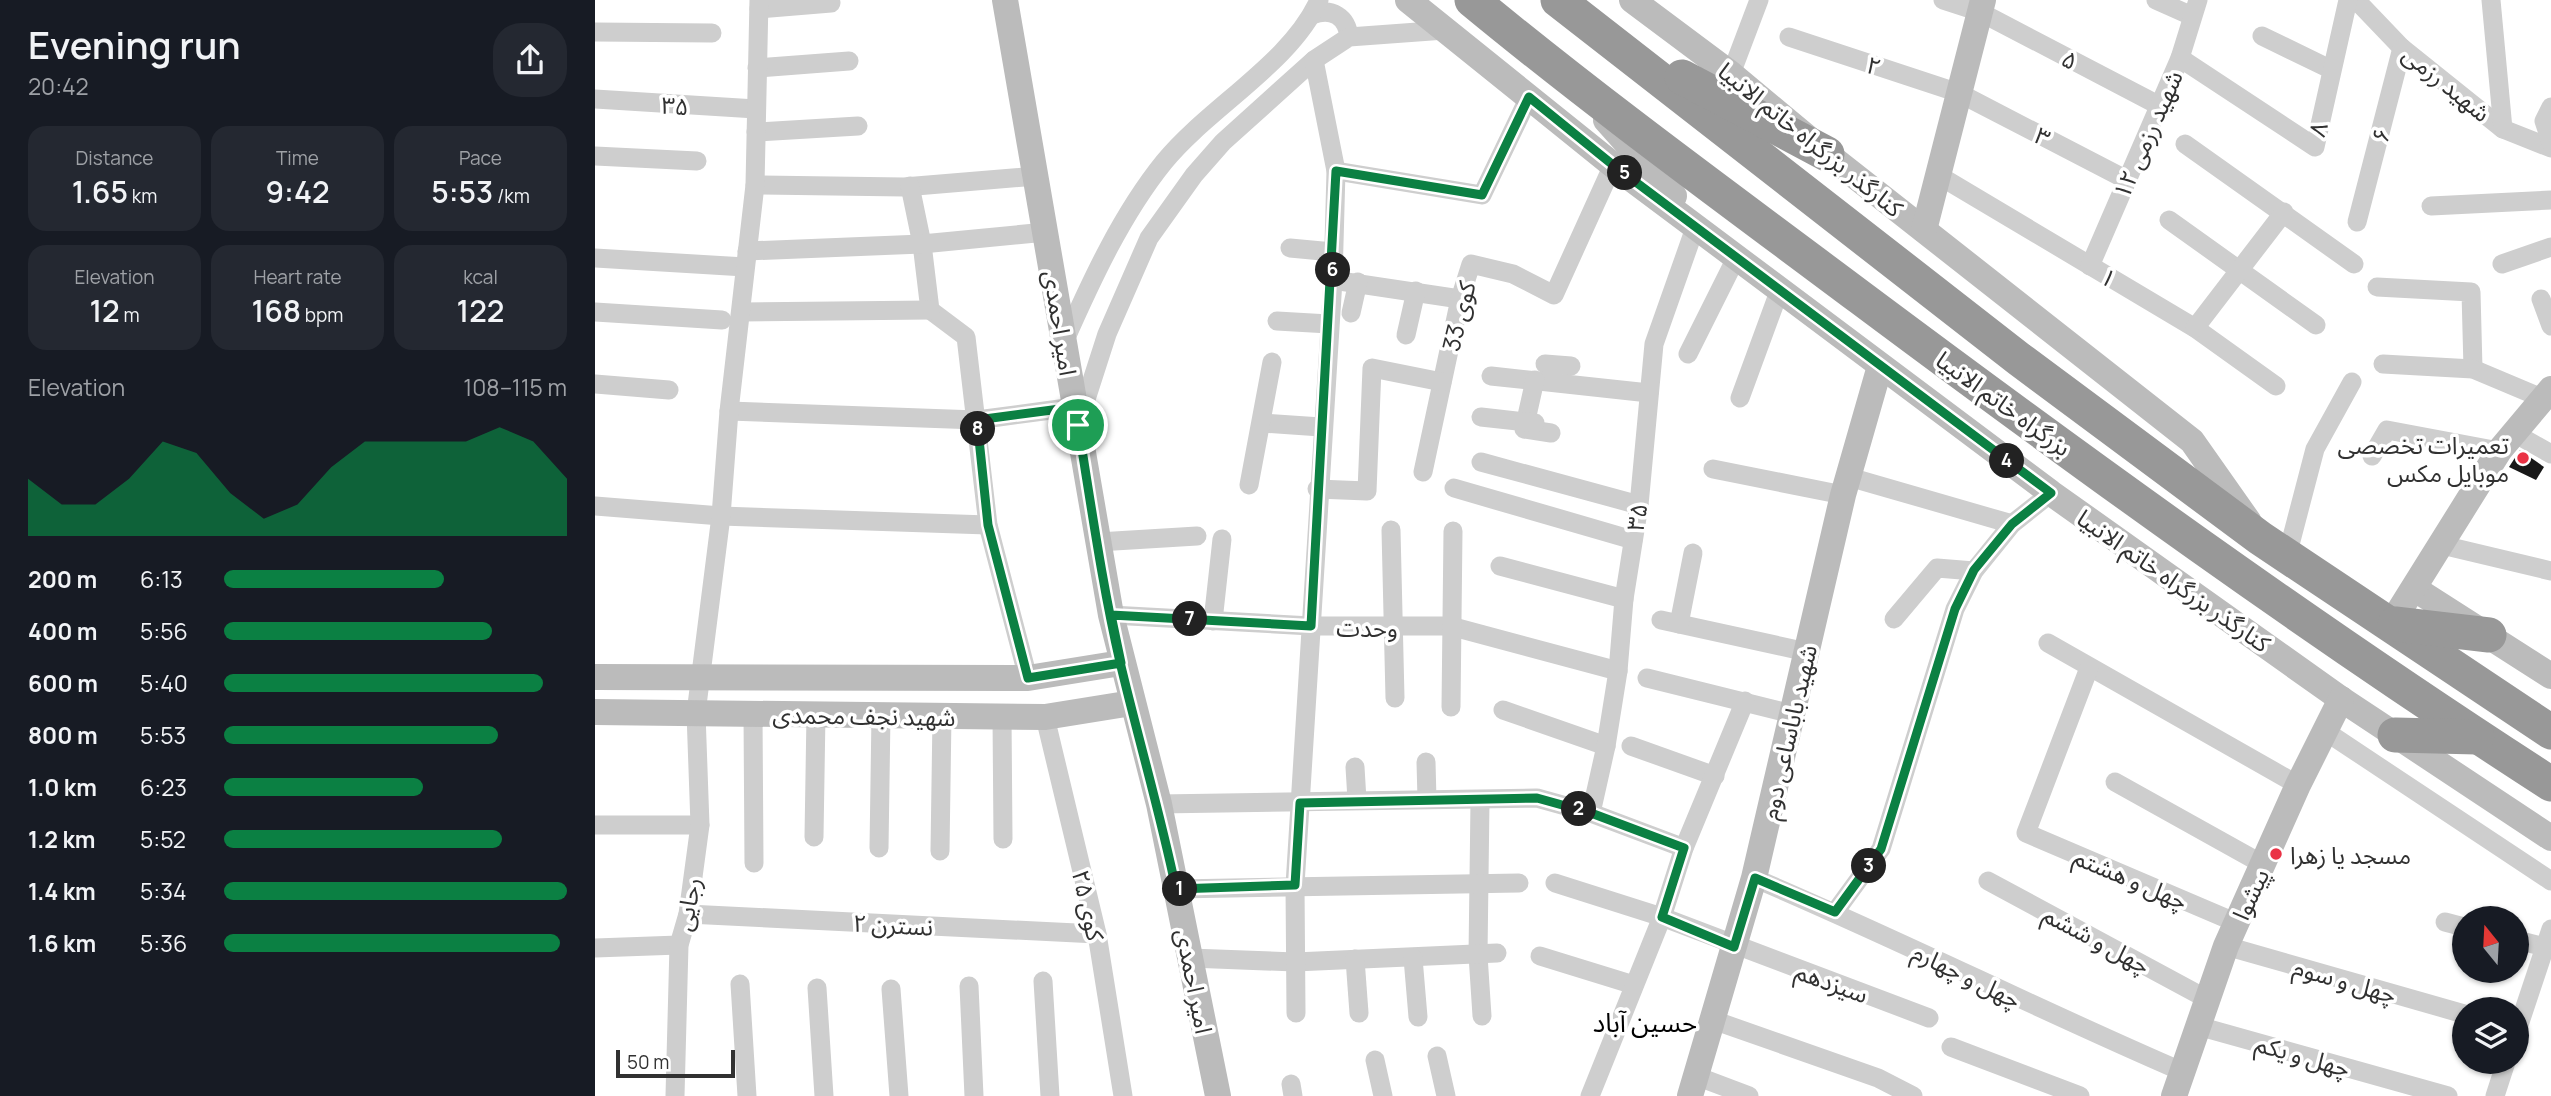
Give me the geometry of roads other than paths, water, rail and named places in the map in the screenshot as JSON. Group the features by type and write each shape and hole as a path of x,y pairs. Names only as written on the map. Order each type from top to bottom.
{"highway":[{"name":"بزرگراه خاتم الانبیا","path":"1472,0 1570,80 1994,398 2477,737 2551,784"},
{"name":"بزرگراه خاتم الانبیا","path":"1558,0 2019,359 2274,547 2551,732"},
{"path":"1598,32 1827,154"},
{"path":"2391,624 2489,635"},
{"path":"2395,735 2477,737"}],"main road":[{"name":"امیر احمدی","path":"1006,0 1111,615 1121,663 1159,804 1218,1096"},
{"name":"کنارگذر بزرگراه خاتم الانبیا","path":"1408,0 1613,165 2051,493 2341,699 2551,838"},
{"name":"کنارگذر بزرگراه خاتم الانبیا","path":"1632,0 1731,74 1827,154 2192,442 2274,547"},
{"path":"1924,230 1982,6"},
{"path":"1570,80 1704,231"},
{"name":"شهید باباساعی دوم","path":"1693,1086 1755,878 1846,486 1880,366"},
{"path":"2391,624 2506,442 2546,393"},
{"path":"2415,589 2551,676"},
{"name":"شهید نجف محمدی","path":"595,677 1028,678 1121,663"},
{"name":"پیشوا","path":"2178,1084 2205,998 2231,935 2298,785 2341,699"},
{"name":"شهید نجف محمدی","path":"595,712 1045,717 1132,703"}],"street":[{"path":"1731,74 1759,0"},
{"name":"۵","path":"1943,0 1982,6 2159,106"},
{"path":"2156,0 2195,8"},
{"name":"۸","path":"2180,58 2315,147 2330,69 2348,0"},
{"name":"شهید رزمی","path":"2356,0 2402,48 2503,129 2551,148"},
{"path":"2491,0 2503,129"},
{"path":"759,4 831,3"},
{"name":"رجایی","path":"675,1096 679,945 688,914 700,825 696,713 755,185 759,4"},
{"path":"1065,340 1124,222 1165,161 1285,48 1308,24 1316,7 1321,12 1338,15 1345,21 1349,37"},
{"name":"شهید رزمی ۱۲","path":"2090,266 2180,58 2195,8"},
{"path":"729,411 977,420 1076,416 1107,334 1149,238 1172,203 1216,150 1314,61 1349,37 1445,30"},
{"path":"595,32 712,33"},
{"path":"2262,36 2330,69"},
{"name":"۲","path":"1789,37 1959,93"},
{"name":"۶","path":"2357,222 2402,48"},
{"path":"757,68 849,61"},
{"path":"1296,1013 1295,885 1317,489 1332,280 1336,171 1314,61"},
{"name":"۳","path":"1959,93 2127,180"},
{"path":"1336,171 1482,195 1529,97"},
{"name":"۳۵","path":"595,99 756,109"},
{"path":"2551,107 2544,121 2551,142"},
{"path":"756,132 857,126"},
{"path":"2185,144 2354,264"},
{"path":"595,156 697,161"},
{"name":"کوی 33","path":"1423,472 1460,299 1471,264 1513,274 1553,295 1613,165"},
{"name":"۱","path":"1938,175 2195,328 2276,386"},
{"path":"755,185 910,186 1036,176"},
{"path":"910,186 922,244 930,310"},
{"path":"2431,206 2551,200"},
{"path":"2195,328 2238,267 2284,212"},
{"path":"2169,220 2316,325"},
{"name":"۳۵","path":"1591,813 1606,746 1618,671 1624,599 1639,505 1654,344 1704,231"},
{"path":"595,258 746,259 1046,232"},
{"path":"2502,264 2551,247"},
{"path":"1290,248 1333,252"},
{"path":"1688,354 1737,256"},
{"path":"1332,280 1416,290 1460,299"},
{"path":"1351,313 1358,282"},
{"path":"2377,288 2471,292 2473,369"},
{"path":"1740,398 1780,289"},
{"path":"1406,335 1416,290"},
{"path":"2541,299 2551,326"},
{"path":"741,312 930,310 966,337 988,525 1028,678"},
{"path":"595,312 722,320"},
{"path":"1277,321 1329,324"},
{"path":"1249,485 1263,423 1272,362"},
{"path":"2383,364 2473,369 2546,393"},
{"path":"1491,376 1571,366"},
{"path":"1317,489 1367,491 1372,368 1441,383"},
{"path":"1542,371 1649,393"},
{"path":"1481,417 1537,426 1542,371"},
{"path":"2274,547 2315,449 2351,382"},
{"path":"595,384 669,390"},
{"path":"1263,423 1321,427"},
{"path":"2372,456 2388,430 2506,442 2551,454"},
{"path":"1481,462 1639,505"},
{"path":"1713,469 1846,486 2012,524"},
{"path":"1454,488 1633,540"},
{"path":"1835,912 1881,849 1955,609 1974,570 2012,524 2051,493"},
{"path":"595,506 720,516 988,525"},
{"path":"1391,530 1395,698"},
{"path":"1451,707 1453,531"},
{"path":"1098,542 1197,536"},
{"path":"1213,621 1222,539"},
{"path":"2442,545 2551,572"},
{"path":"1693,553 1670,622 1807,652"},
{"path":"1500,566 1624,599"},
{"path":"1894,619 1937,568 1974,570"},
{"name":"وحدت","path":"1111,615 1311,626 1450,626 1618,671"},
{"path":"2048,643 2298,785"},
{"name":"چهل و هشتم","path":"2089,668 2026,833 2231,935"},
{"path":"1647,678 1793,714"},
{"path":"1590,1096 1662,917 1684,848 1745,701"},
{"path":"1503,710 1606,746"},
{"path":"753,714 754,863"},
{"path":"814,837 816,714"},
{"path":"879,848 881,715"},
{"path":"940,851 941,716"},
{"path":"1002,716 1003,839"},
{"name":"کوی ۲۵","path":"1045,717 1097,934 1123,1096"},
{"path":"2325,731 2551,881"},
{"path":"1631,746 1715,776"},
{"path":"1426,762 1427,800"},
{"path":"1355,767 1357,800"},
{"path":"2115,782 2264,865"},
{"path":"1159,804 1537,798 1591,813 1684,848"},
{"path":"1480,801 1479,884 1487,954 1482,1016"},
{"path":"595,825 700,825"},
{"name":"چهل و چهارم","path":"1755,878 1835,912 2056,1017 2178,1084"},
{"name":"چهل و ششم","path":"1988,881 2205,998"},
{"path":"1176,889 1519,883"},
{"name":"سیزدهم","path":"1555,883 1662,917 1734,947 1930,1018"},
{"name":"نسترن ۲","path":"688,914 1097,934"},
{"name":"چهل و سوم","path":"2231,935 2452,1010"},
{"path":"2528,997 2548,938 2529,939"},
{"path":"595,948 679,945"},
{"path":"1190,958 1295,962 1487,954"},
{"path":"1540,956 1634,985"},
{"path":"1413,958 1418,1017"},
{"path":"1355,959 1359,1013"},
{"path":"1044,981 1050,1096"},
{"path":"740,985 747,1096"},
{"path":"969,986 974,1096"},
{"path":"817,988 824,1096"},
{"path":"891,989 899,1096"},
{"path":"1713,1020 1878,1078 1913,1096"},
{"name":"چهل و یکم","path":"2197,1026 2448,1096"},
{"path":"1951,1047 2080,1096"},
{"path":"1437,1056 1446,1096"},
{"path":"1375,1060 1384,1096"},
{"path":"2495,1096 2502,1074"},
{"path":"1693,1086 1749,1096"}],"place":[{"name":"تعمیرات تخصصی موبایل مکس","path":"2523,458"},
{"name":"مسجد یا زهرا","path":"2276,854"}],"district":[{"name":"حسین آباد","path":"1645,1022"}]}
